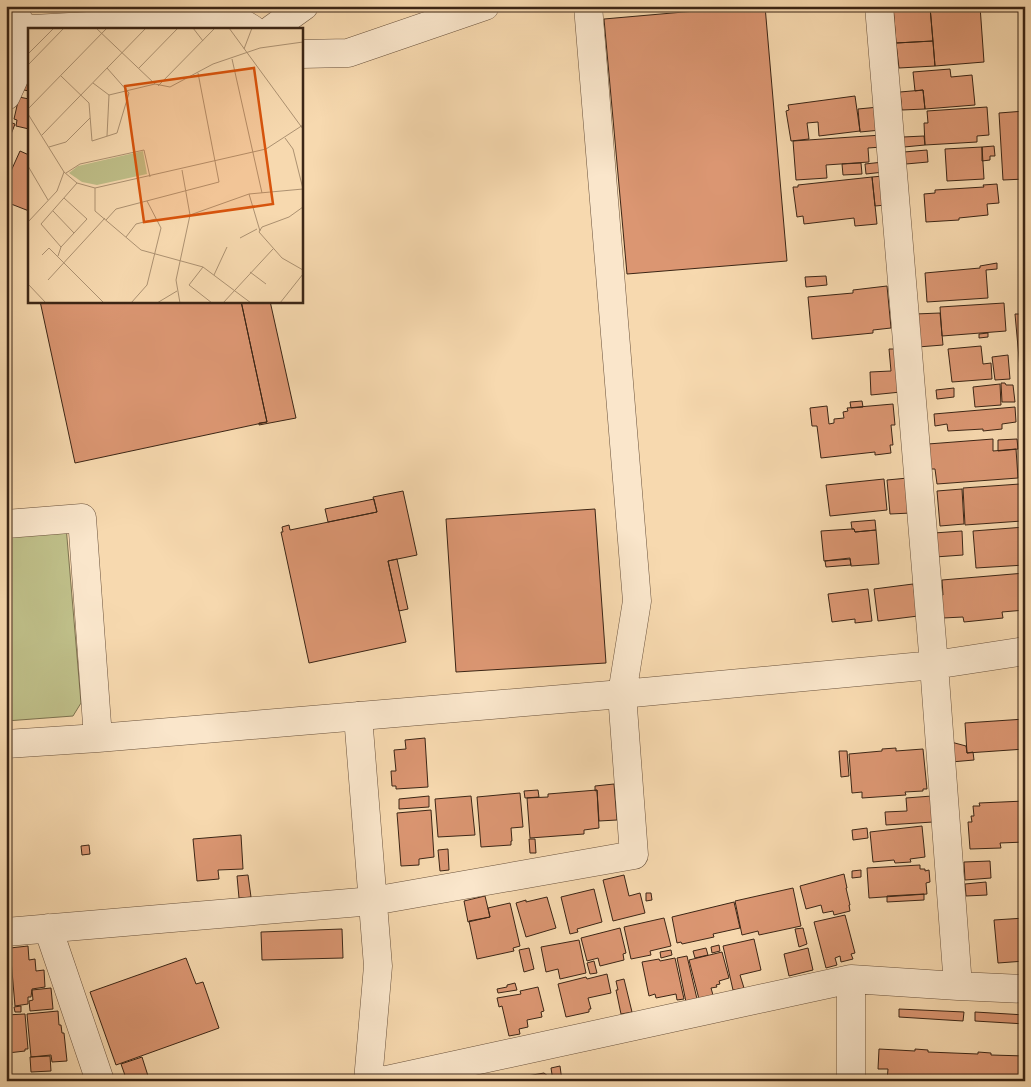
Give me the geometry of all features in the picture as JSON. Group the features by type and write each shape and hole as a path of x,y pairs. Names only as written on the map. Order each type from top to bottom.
{"street":[{"path":"6,96 24,56 23,30 8,6"},
{"path":"273,28 304,6"},
{"path":"302,54 348,53 485,6"},
{"path":"6,932 373,901 634,855 622,694 637,600 588,6"},
{"path":"879,6 934,665 958,986"},
{"path":"59,28 238,18"},
{"path":"6,524 82,518 98,738"},
{"path":"6,744 622,694 934,665 1025,651"},
{"path":"358,716 378,966 368,1081"},
{"path":"48,928 93,1080"},
{"path":"851,979 851,1081"},
{"path":"382,1081 851,979 1025,989"}],"green space":[{"path":"66,526 81,703 73,716 6,721 6,531"}],"building":[{"path":"765,6 787,261 627,274 604,19"},
{"path":"893,6 934,6 930,7 933,41 896,43"},
{"path":"980,6 984,62 935,66 930,7"},
{"path":"933,41 935,66 899,68 896,43"},
{"path":"6,49 10,51 6,62"},
{"path":"950,69 951,77 972,75 975,105 925,109 923,90 915,91 913,72"},
{"path":"28,76 28,91 24,90"},
{"path":"923,90 925,109 902,110 900,92"},
{"path":"855,96 860,131 819,136 818,122 807,123 809,139 791,141 786,111 789,110 788,105"},
{"path":"19,97 28,99 28,129 16,126 17,120 14,119"},
{"path":"879,107 881,130 860,132 858,109"},
{"path":"987,107 989,135 977,136 977,142 925,145 924,123 928,123 927,111"},
{"path":"1025,111 1025,179 1003,180 999,113"},
{"path":"7,121 15,124 8,142 6,141"},
{"path":"882,135 882,147 868,148 869,162 826,165 827,178 796,180 793,141"},
{"path":"924,136 925,145 904,147 903,137"},
{"path":"994,146 995,156 990,156 990,160 982,161 982,147"},
{"path":"982,147 984,179 947,181 945,149"},
{"path":"927,150 928,162 906,164 904,152"},
{"path":"20,151 28,155 28,211 6,202 6,171 7,169 11,171"},
{"path":"883,162 884,172 866,174 865,164"},
{"path":"861,163 862,174 843,175 842,164"},
{"path":"883,176 886,205 875,206 872,177"},
{"path":"872,177 877,224 855,226 854,218 804,224 803,216 797,217 793,187"},
{"path":"997,184 999,203 987,204 988,215 959,218 959,220 926,222 924,194 935,193 935,190 984,187 983,185"},
{"path":"997,263 997,269 986,270 988,298 927,302 925,273 980,268 980,266"},
{"path":"826,276 827,285 806,287 805,277"},
{"path":"887,286 891,328 873,330 873,333 812,339 808,297 853,293 853,290"},
{"path":"40,302 241,302 267,422 75,463"},
{"path":"241,302 270,302 296,418 259,425 259,423 267,422"},
{"path":"1004,303 1006,331 942,336 940,307"},
{"path":"940,313 943,345 918,347 915,314"},
{"path":"1015,314 1025,314 1025,424"},
{"path":"988,333 988,337 979,338 979,334"},
{"path":"981,346 983,364 991,363 992,379 952,382 948,349"},
{"path":"889,349 898,349 901,392 871,395 870,372 891,371"},
{"path":"1008,355 1010,379 995,380 992,357"},
{"path":"1001,383 1013,385 1015,402 1002,402"},
{"path":"1000,384 1001,405 975,407 973,387"},
{"path":"954,388 954,397 937,399 936,390"},
{"path":"862,401 863,407 851,408 850,402"},
{"path":"893,404 895,425 891,425 893,445 890,445 891,453 875,455 875,452 821,458 817,426 812,426 810,408 827,406 829,424 834,423 834,419 844,418 843,412 848,411 847,408"},
{"path":"1015,407 1016,422 1002,424 1002,429 948,431 947,424 935,426 934,414"},
{"path":"993,439 993,451 1016,449 1018,478 937,484 935,469 930,469 928,444"},
{"path":"1017,439 1018,449 998,451 998,440"},
{"path":"908,478 911,513 890,514 887,480"},
{"path":"884,479 887,510 830,516 826,485"},
{"path":"1020,484 1022,521 965,525 963,488"},
{"path":"962,489 964,524 940,526 937,491"},
{"path":"403,491 417,555 388,561 406,642 309,663 281,532 283,532 282,527 289,525 290,530 377,512 373,497"},
{"path":"374,499 377,512 328,522 325,509"},
{"path":"595,509 606,663 456,672 446,519"},
{"path":"875,520 876,530 855,532 852,529 851,522"},
{"path":"1025,527 1025,565 976,568 973,531"},
{"path":"854,529 855,532 876,530 879,564 851,566 850,558 824,561 821,531"},
{"path":"962,531 963,555 935,557 934,533"},
{"path":"397,559 408,609 399,611 388,561"},
{"path":"850,559 851,565 826,567 825,561"},
{"path":"1025,573 1025,610 1002,612 1003,618 964,622 963,617 943,618 942,580"},
{"path":"913,584 918,616 878,621 874,589"},
{"path":"868,589 872,621 855,623 855,619 832,622 828,594"},
{"path":"1025,719 1025,749 967,753 965,723"},
{"path":"425,738 428,787 396,789 396,786 392,786 391,771 396,771 394,750 406,749 405,740"},
{"path":"951,742 966,746 967,753 973,752 974,760 951,762"},
{"path":"896,748 896,751 923,749 927,789 905,792 906,795 862,798 862,792 852,793 849,754"},
{"path":"839,751 847,751 849,776 841,777"},
{"path":"614,784 617,820 599,821 597,790 595,791 595,786"},
{"path":"538,790 539,797 525,798 524,791"},
{"path":"597,790 599,828 584,830 584,834 530,838 527,798 548,797 548,794"},
{"path":"520,793 523,827 511,828 511,845 481,847 477,797"},
{"path":"429,796 429,807 399,809 399,799"},
{"path":"471,796 475,835 438,837 435,799"},
{"path":"932,796 933,822 886,825 885,812 907,811 906,798"},
{"path":"1025,801 1025,842 1000,843 1001,848 970,849 968,822 972,822 971,816 974,816 973,806 980,806 979,803"},
{"path":"431,810 434,857 419,859 419,865 401,866 397,813"},
{"path":"922,826 925,857 910,859 911,862 895,863 894,860 873,862 870,832"},
{"path":"867,828 868,838 853,840 852,830"},
{"path":"241,835 243,869 218,870 219,879 197,881 193,839"},
{"path":"529,839 535,839 536,853 530,853"},
{"path":"89,845 90,854 82,855 81,846"},
{"path":"448,849 449,870 440,871 438,850"},
{"path":"990,861 991,878 965,880 964,862"},
{"path":"920,865 920,869 929,870 930,882 926,883 927,894 869,898 867,868"},
{"path":"861,870 861,877 852,878 852,871"},
{"path":"844,874 850,911 834,915 833,911 823,913 821,905 806,909 800,886"},
{"path":"248,875 251,897 239,898 237,876"},
{"path":"624,875 629,896 640,893 645,913 613,921 603,880"},
{"path":"986,882 987,895 966,896 965,884"},
{"path":"793,888 801,926 759,935 758,931 742,935 735,901"},
{"path":"594,889 602,922 577,929 578,932 570,934 561,897"},
{"path":"646,893 651,893 652,900 646,901"},
{"path":"924,894 924,900 887,902 887,896"},
{"path":"485,896 490,917 468,922 464,901"},
{"path":"547,897 556,928 526,937 516,903"},
{"path":"734,902 740,928 713,934 714,937 682,944 681,942 677,943 672,917"},
{"path":"510,903 520,946 513,948 514,951 477,959 469,921 490,917 488,908"},
{"path":"845,915 855,953 851,954 853,959 841,962 840,956 835,958 837,965 826,968 814,922"},
{"path":"664,918 671,946 650,951 651,955 631,959 624,927"},
{"path":"1025,918 1025,961 998,963 994,920"},
{"path":"620,928 626,953 623,954 624,960 600,966 598,958 587,961 581,938"},
{"path":"803,928 807,944 799,947 795,929"},
{"path":"342,929 343,958 262,960 261,932"},
{"path":"754,939 761,970 740,975 744,988 733,990 723,946"},
{"path":"579,940 586,973 560,979 558,969 546,972 541,947"},
{"path":"719,945 720,951 712,953 711,947"},
{"path":"28,946 29,960 35,959 36,971 44,970 45,987 32,989 31,997 28,997 28,1004 15,1006 10,948"},
{"path":"529,948 534,969 524,972 519,950"},
{"path":"706,948 708,955 695,958 693,951"},
{"path":"808,948 813,970 789,976 784,954"},
{"path":"671,950 672,955 661,958 660,952"},
{"path":"722,952 729,978 719,981 720,984 716,985 717,987 711,988 713,995 699,999 689,960"},
{"path":"687,956 697,999 686,1002 677,958"},
{"path":"186,958 196,984 203,982 219,1028 116,1065 90,992"},
{"path":"675,958 684,999 677,1000 676,994 656,998 655,994 649,996 642,962"},
{"path":"594,961 597,973 590,974 587,963"},
{"path":"9,968 12,1005 6,1006 6,969"},
{"path":"607,974 611,993 588,998 591,1009 589,1009 589,1012 566,1017 558,984"},
{"path":"624,979 632,1012 621,1014 616,981"},
{"path":"515,983 517,990 498,993 497,989"},
{"path":"538,987 544,1011 541,1012 542,1017 527,1020 528,1027 519,1029 520,1034 509,1036 502,1006 499,1007 497,998 521,994 520,991"},
{"path":"51,988 53,1009 30,1011 29,1001 33,1000 32,990"},
{"path":"21,1006 21,1012 15,1012 14,1007"},
{"path":"899,1009 964,1012 963,1021 899,1017"},
{"path":"58,1011 59,1025 61,1025 62,1033 64,1033 67,1061 52,1062 51,1055 31,1057 27,1014"},
{"path":"975,1012 1025,1015 1025,1024 975,1021"},
{"path":"25,1014 28,1049 8,1053 6,1051 6,1015"},
{"path":"879,1049 915,1051 915,1049 928,1050 928,1052 978,1054 978,1052 991,1053 991,1055 1025,1056 1025,1081 887,1081 888,1069 878,1069"},
{"path":"50,1056 51,1071 31,1072 30,1057"},
{"path":"142,1057 149,1079 127,1081 121,1064"},
{"path":"560,1066 562,1081 553,1081 551,1068"},
{"path":"544,1073 549,1077 550,1081 509,1081 510,1079"}]}
